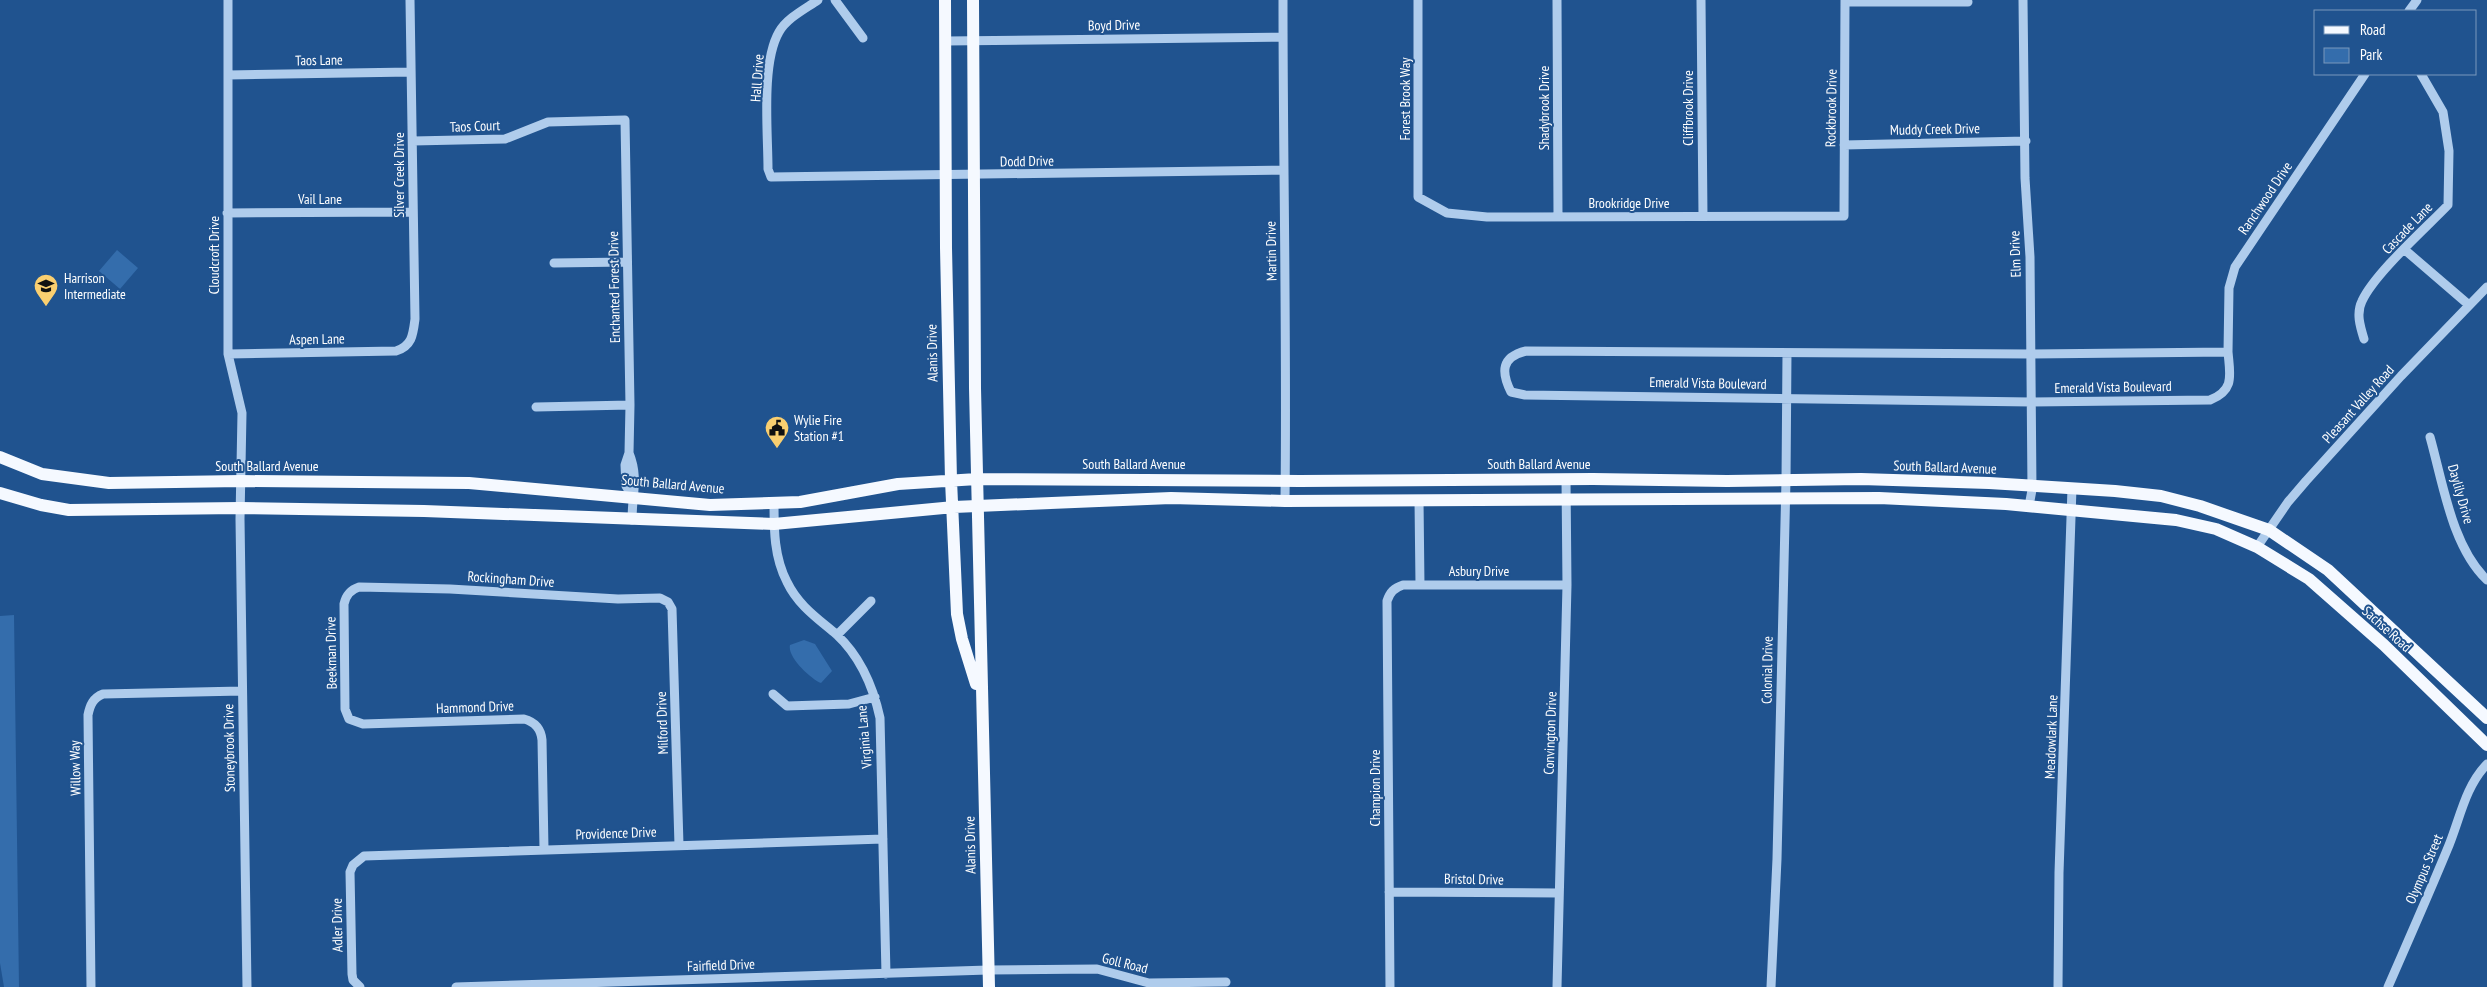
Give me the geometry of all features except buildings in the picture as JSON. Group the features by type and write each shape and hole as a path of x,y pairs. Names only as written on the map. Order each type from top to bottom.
{"main road":[{"name":"Alanis Drive","path":"945,0 950,480 954,507 957,614 962,639 981,702"},
{"name":"Alanis Drive","path":"974,0 973,176 977,479 989,987"},
{"name":"South Ballard Avenue","path":"0,457 42,474 109,482 468,483 710,504 800,502 898,484 977,479 1861,479 2072,488 2161,496 2200,506 2269,530"},
{"path":"0,493 41,505 69,510 240,508 424,511 774,524 954,507 1171,498 1285,501 1566,498 1879,498 2029,506 2176,520 2216,529 2257,547"},
{"name":"Sachse Road","path":"2269,530 2328,570 2487,718"},
{"name":"Sachse Road","path":"2257,547 2309,579 2387,648 2487,745"}],"street":[{"name":"Cloudcroft Drive","path":"228,0 228,354 242,412 240,508"},
{"name":"Silver Creek Drive","path":"406,348 413,337 415,319 410,0"},
{"name":"Hall Drive","path":"772,177 768,169 769,62 780,32 787,22 818,0"},
{"path":"835,0 863,38"},
{"name":"Martin Drive","path":"1283,0 1283,170 1287,340 1285,501"},
{"name":"Forest Brook Way","path":"1418,0 1418,197"},
{"name":"Shadybrook Drive","path":"1557,0 1558,217"},
{"name":"Cliffbrook Drive","path":"1701,0 1703,216"},
{"name":"Elm Drive","path":"2023,0 2032,486 2029,506"},
{"path":"1846,1 1968,2"},
{"name":"Rockbrook Drive","path":"1844,216 1846,1"},
{"name":"Boyd Drive","path":"946,41 1283,37"},
{"name":"Taos Lane","path":"228,76 411,72"},
{"name":"Ranchwood Drive","path":"2228,352 2229,288 2235,267 2364,75"},
{"name":"Cascade Lane","path":"2364,339 2359,319 2361,302 2375,281 2448,205 2449,151 2443,112 2422,75"},
{"name":"Taos Court","path":"413,141 505,139 548,122 624,120"},
{"name":"Enchanted Forest Drive","path":"624,120 630,405 629,453 635,468 636,487 632,496 632,520"},
{"name":"Muddy Creek Drive","path":"1844,145 2026,141"},
{"name":"Dodd Drive","path":"772,177 973,176 1283,170"},
{"name":"Brookridge Drive","path":"1418,197 1447,213 1475,217 1844,216"},
{"name":"Vail Lane","path":"227,213 413,212"},
{"path":"2405,250 2469,306"},
{"path":"554,263 627,262"},
{"name":"Pleasant Valley Road","path":"2257,547 2288,502 2306,481 2401,376 2487,287"},
{"name":"Aspen Lane","path":"228,354 396,351 406,348"},
{"name":"Emerald Vista Boulevard","path":"1526,351 2030,354 2228,352 2230,375 2228,386 2221,395 2210,400 2031,402 1786,397 1525,395 1511,392 1505,379 1505,366 1513,354 1526,351"},
{"name":"Colonial Drive","path":"1771,987 1777,859 1786,480 1787,353"},
{"path":"536,408 630,405"},
{"name":"Daylily Drive","path":"2430,437 2458,536 2474,565 2487,580"},
{"name":"Convington Drive","path":"1557,987 1567,585 1566,479"},
{"name":"Meadowlark Lane","path":"2058,987 2072,488"},
{"path":"1419,500 1420,585"},
{"name":"Virginia Lane","path":"774,503 778,559 787,582 800,602 852,650 866,673 880,718 886,974"},
{"name":"Stoneybrook Drive","path":"240,508 247,987"},
{"name":"Asbury Drive","path":"1392,590 1403,585 1567,585"},
{"name":"Rockingham Drive","path":"353,589 358,587 450,589 609,599 660,598 668,602"},
{"name":"Beekman Drive","path":"349,718 345,709 344,604 348,593 353,589"},
{"name":"Champion Drive","path":"1390,987 1387,601 1392,590"},
{"path":"836,635 871,601"},
{"name":"Milford Drive","path":"668,602 672,609 680,845"},
{"name":"Willow Way","path":"91,987 88,715 90,705 96,697 103,694 242,691"},
{"path":"774,694 787,706 849,704 875,697"},
{"name":"Hammond Drive","path":"349,718 363,724 524,719 535,724 542,734 544,849"},
{"name":"Olympus Street","path":"2388,987 2448,849 2467,794 2473,781 2487,764"},
{"name":"Providence Drive","path":"353,865 364,856 883,838"},
{"name":"Adler Drive","path":"353,865 350,872 352,974 358,986"},
{"name":"Bristol Drive","path":"1389,892 1559,894"},
{"name":"Goll Road","path":"988,970 1097,969 1133,984 1226,982"},
{"name":"Fairfield Drive","path":"456,987 628,984 988,970"}],"green space":[{"path":"117,250 138,268 120,289 99,271"},
{"path":"14,615 19,987 4,987 0,963 0,616"},
{"path":"804,640 815,644 832,671 821,683 806,672 796,661 790,650 790,645"}],"place":[{"name":"Harrison Intermediate","path":"46,307"},
{"name":"Wylie Fire Station #1","path":"777,449"}]}
